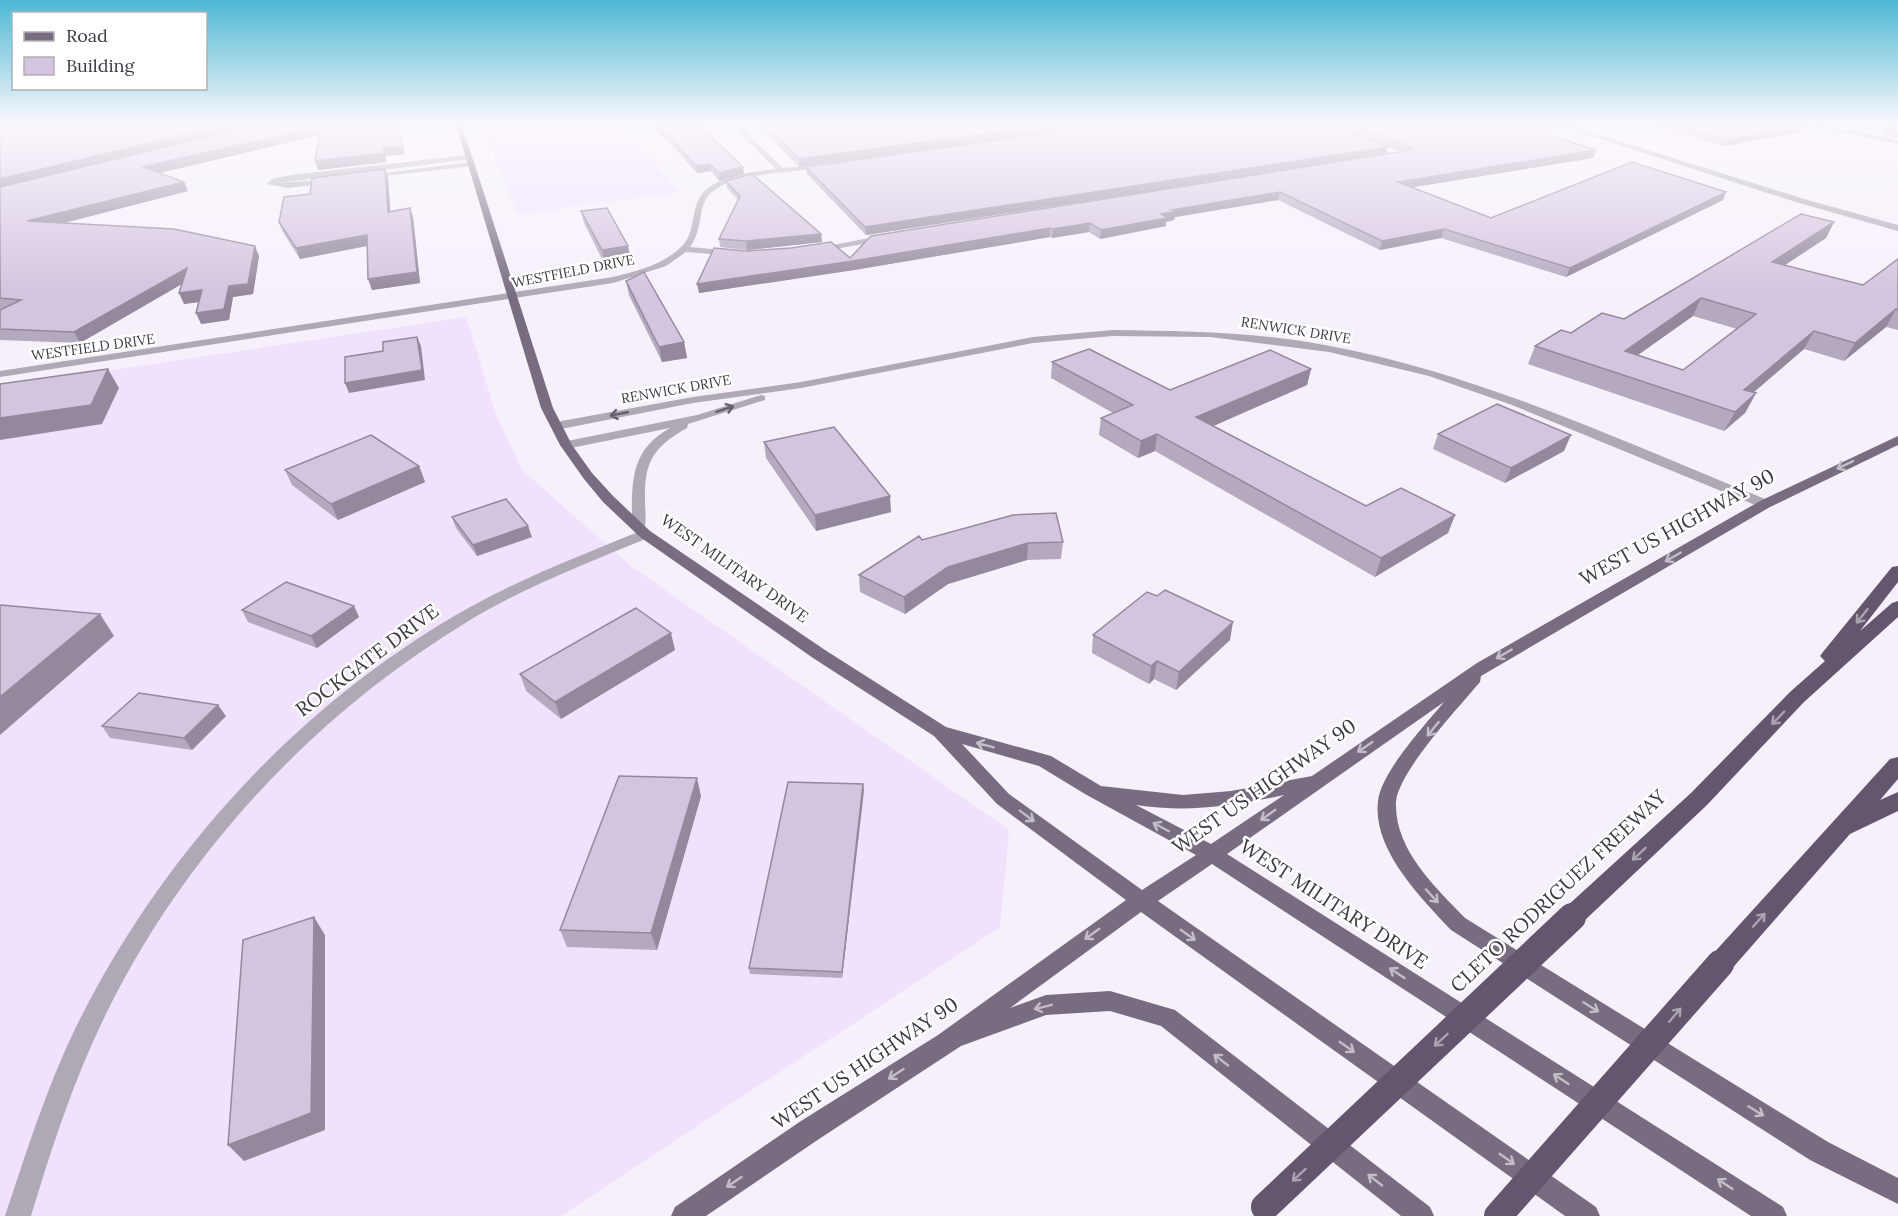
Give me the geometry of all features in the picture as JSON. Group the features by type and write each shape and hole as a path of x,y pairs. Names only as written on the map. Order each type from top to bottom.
{"highway":[{"path":"1797,698 1898,571"},
{"name":"CLETO RODRIGUEZ FREEWAY","path":"1260,1212 1699,799 1797,698 1898,607"},
{"path":"1498,1216 1898,765"},
{"path":"1838,831 1898,801"}],"main road":[{"name":"WEST MILITARY DRIVE","path":"475,182 511,297 556,426 566,445 608,499 642,531 819,654 940,732 1003,799 1140,901 1587,1216"},
{"name":"WEST US HIGHWAY 90","path":"684,1216 810,1130 946,1043 1140,901 1483,667 1765,504 1898,440"},
{"path":"1483,667 1398,773 1387,799 1392,834 1414,876 1458,924 1819,1151 1898,1191"},
{"name":"WEST MILITARY DRIVE","path":"940,732 1045,761 1091,789 1212,854 1774,1216"},
{"path":"1091,789 1142,799 1183,802 1227,799 1315,781"},
{"path":"946,1043 1046,1005 1110,1001 1167,1017 1421,1216"}],"street":[{"path":"276,182 271,184 288,186 314,182"},
{"name":"WESTFIELD DRIVE","path":"0,374 588,285 637,274 659,266 683,249 691,240 696,229 701,201 711,189 730,182"},
{"path":"1741,182 1898,228"},
{"path":"1802,201 1819,209 1898,235"},
{"path":"810,250 892,237"},
{"path":"683,249 739,254"},
{"name":"RENWICK DRIVE","path":"556,426 693,400 801,385 992,347 1073,336 1171,332 1279,341 1391,363 1474,388 1765,504"},
{"name":"RENWICK DRIVE","path":"566,445 700,418 801,385"},
{"name":"RENWICK DRIVE","path":"642,531 639,480 643,458 655,443 700,418"},
{"name":"ROCKGATE DRIVE","path":"18,1216 33,1161 68,1068 108,986 161,900 200,847 250,789 301,737 406,653 459,619 512,590 642,531"}],"shaded area":[{"path":"504,182 670,182 678,192 517,214"},
{"path":"466,317 496,415 522,470 631,566 1009,830 1000,927 561,1216 0,1216 0,387"}],"building":[{"path":"22,182 184,182 27,221 174,229 255,246 248,284 229,286 224,309 196,313 202,290 179,293 187,268 74,332 0,329 0,310 21,300 0,298 0,187"},
{"path":"312,182 386,182 388,212 410,208 417,272 368,279 367,235 296,248 279,222 284,197 310,194"},
{"path":"727,182 761,182 821,234 746,241 719,239 740,196"},
{"path":"821,182 1161,182 865,227"},
{"path":"1212,182 1400,182 1491,218 1582,182 1694,182 1726,192 1570,268 1444,229 1382,241 1280,192 1171,210 1176,212 1161,214 1167,218 1101,230 1090,223 1050,228 697,284 714,248 746,251 831,242 850,258 871,236"},
{"path":"607,208 628,246 602,250 581,211"},
{"path":"1801,214 1834,222 1772,262 1863,285 1898,259 1898,310 1896,309 1855,343 1814,331 1744,390 1756,393 1735,412 1535,346 1561,330 1571,333 1602,313 1624,319","holes":["1701,298 1756,314 1683,370 1625,351"]},
{"path":"644,272 684,342 659,347 626,281"},
{"path":"417,337 422,370 345,383 345,357 383,351 383,342"},
{"path":"1089,349 1170,390 1270,350 1311,369 1196,417 1366,506 1401,488 1455,515 1381,558 1157,434 1141,441 1101,418 1133,405 1052,362"},
{"path":"108,369 91,405 0,418 0,384"},
{"path":"1497,404 1571,435 1511,468 1438,434"},
{"path":"834,427 890,496 815,515 764,442"},
{"path":"371,435 419,466 331,504 285,470"},
{"path":"506,499 528,526 473,545 452,517"},
{"path":"1056,513 1063,542 1028,543 948,567 904,597 859,575 919,536 922,540 1013,515"},
{"path":"286,582 354,606 311,636 242,610"},
{"path":"1165,590 1233,622 1179,672 1157,661 1151,666 1093,635 1147,592 1157,596"},
{"path":"1,605 100,614 0,697"},
{"path":"636,608 671,633 555,702 520,674"},
{"path":"139,693 218,705 184,738 102,726"},
{"path":"619,776 697,778 651,933 560,930"},
{"path":"788,782 863,784 842,972 749,968"},
{"path":"314,917 311,1113 228,1145 243,940"}]}
